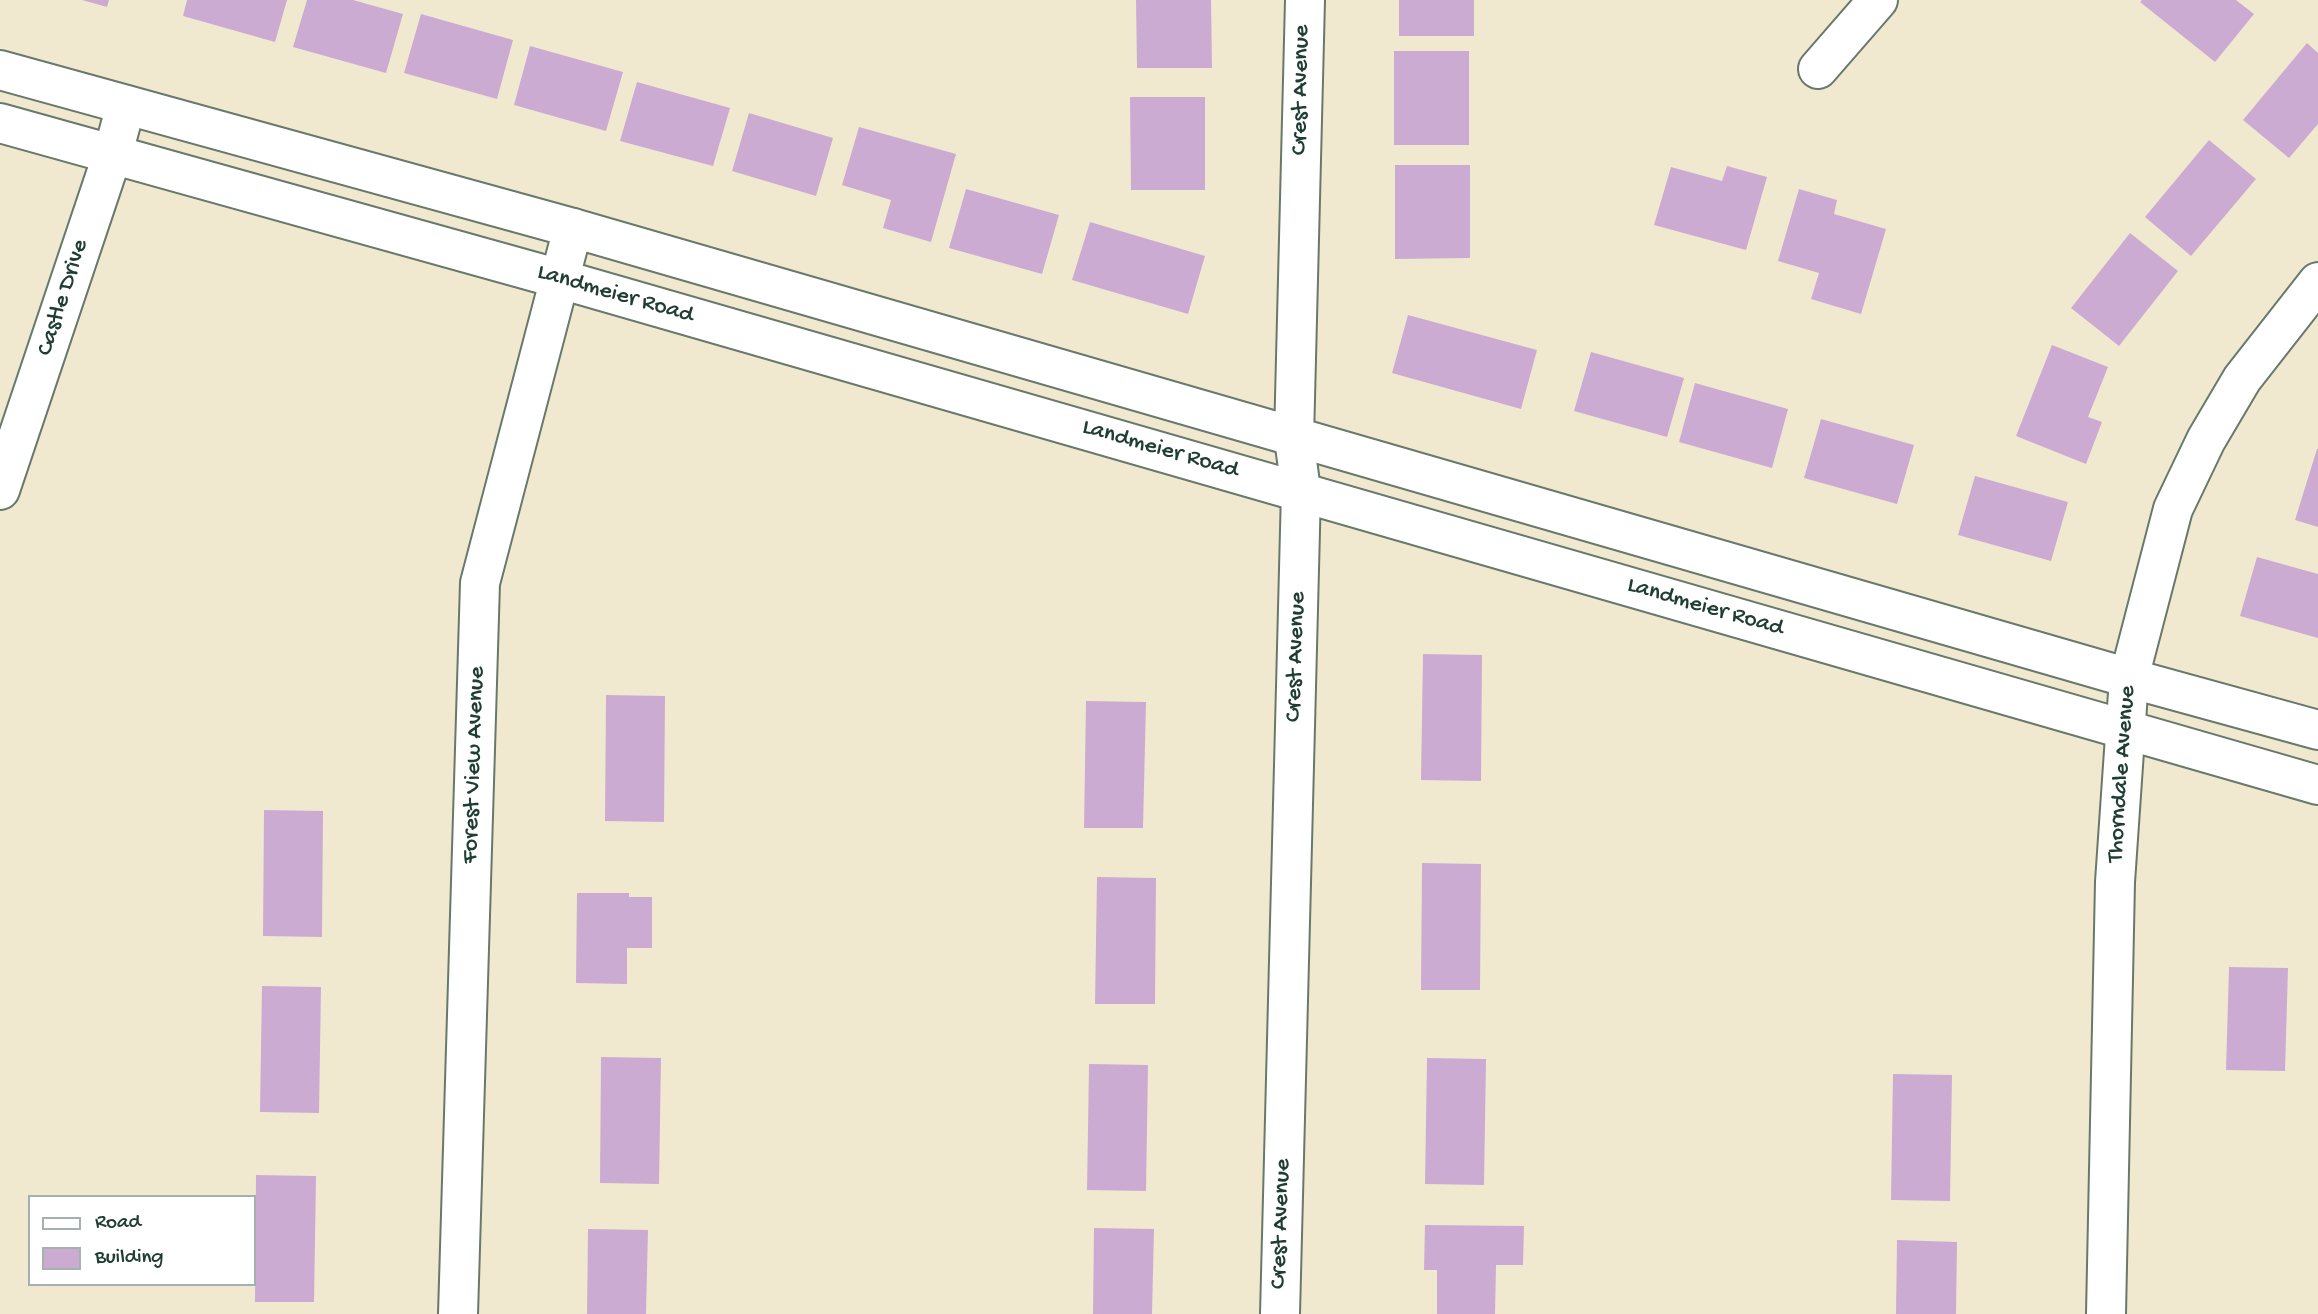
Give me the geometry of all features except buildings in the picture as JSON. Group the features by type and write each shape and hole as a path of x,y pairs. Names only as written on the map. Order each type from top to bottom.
{"street":[{"name":"Crest Avenue","path":"1280,1314 1301,491 1294,438 1305,0"},
{"path":"1818,69 1878,0"},
{"name":"Landmeier Road","path":"0,71 573,228 1294,438 2318,730"},
{"name":"Castle Drive","path":"0,490 113,153 126,105"},
{"name":"Landmeier Road","path":"0,123 560,279 2318,785"},
{"name":"Forest View Avenue","path":"458,1314 480,583 573,228"},
{"name":"Thorndale Avenue","path":"2106,1314 2115,882 2129,678 2173,509 2206,440 2242,379 2318,282"}]}
